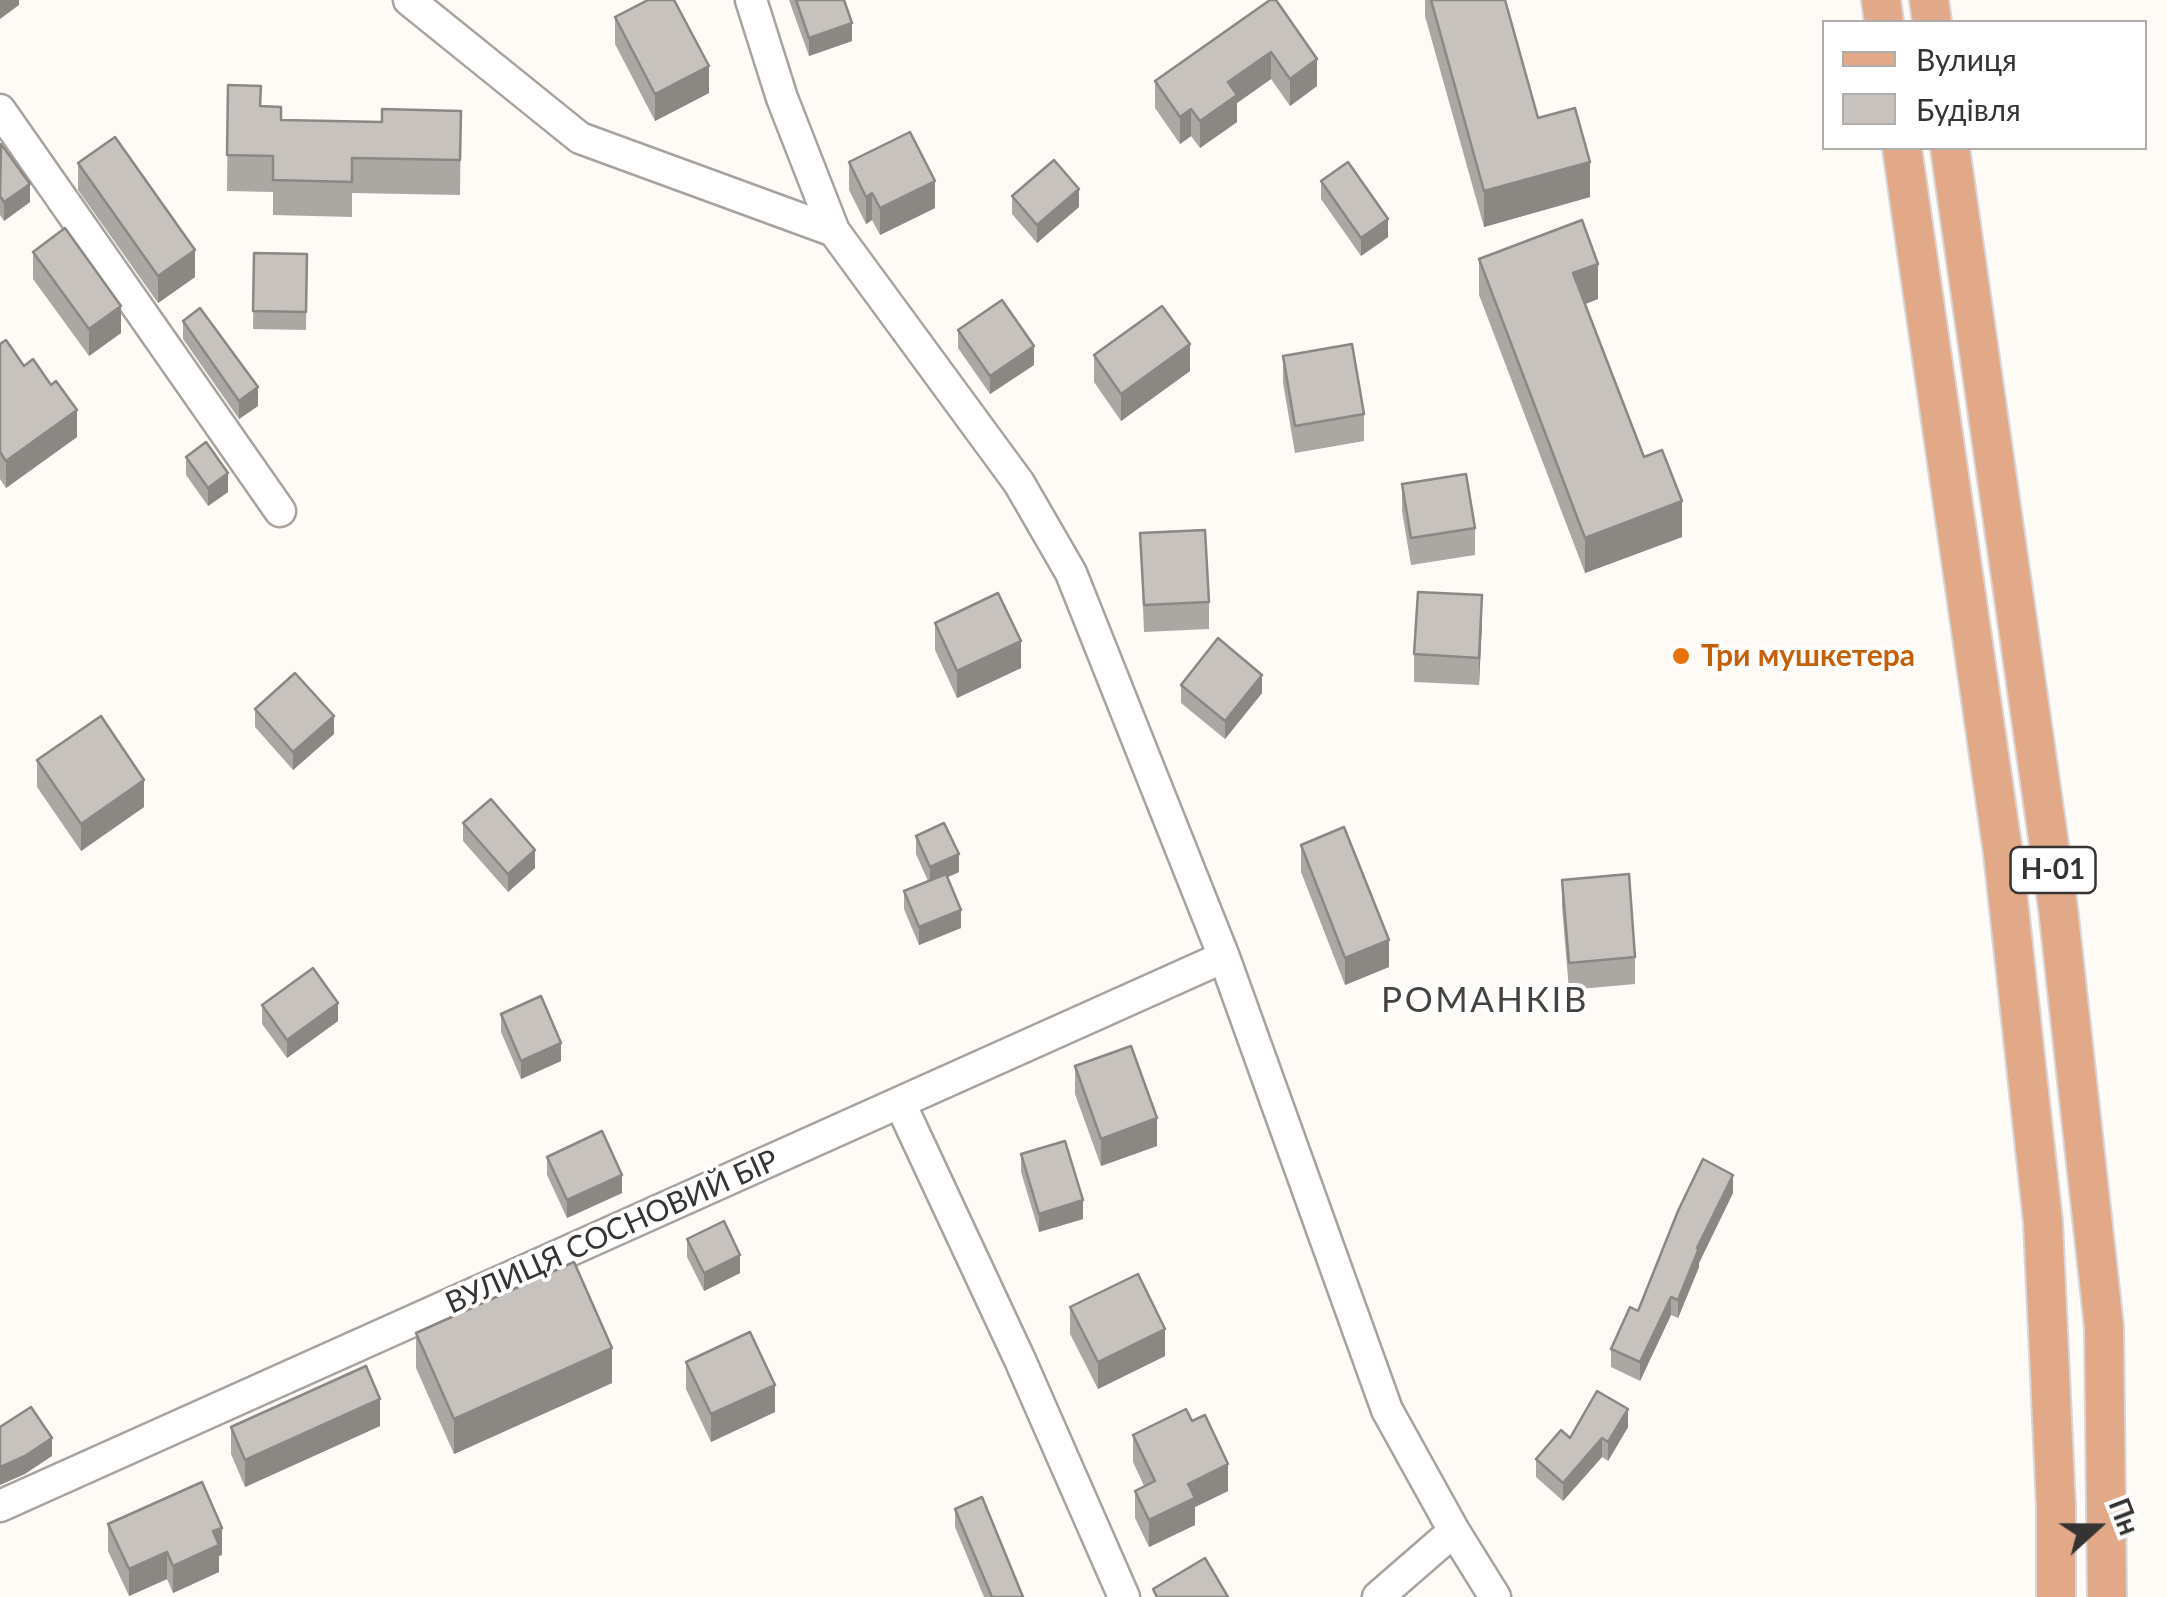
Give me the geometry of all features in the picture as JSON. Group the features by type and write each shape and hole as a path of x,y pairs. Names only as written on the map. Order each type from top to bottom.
{"main road":[{"name":"Н-01","path":"1902,150 2003,853 2041,1203 2056,1507 2056,1597"},
{"name":"Н-01","path":"1950,150 2058,908 2104,1326 2107,1597"}],"street":[{"path":"409,0 580,138 834,231"},
{"path":"751,0 782,98 834,231 1019,483 1070,573 1224,957 1387,1410 1495,1597"},
{"path":"0,110 280,512"},
{"name":"ВУЛИЦЯ СОСНОВИЙ БІР","path":"0,1506 1224,957"},
{"path":"900,1103 1020,1360 1124,1597"},
{"path":"1378,1597 1454,1531"}],"building":[{"path":"648,0 674,0 709,66 655,94 615,17"},
{"path":"796,0 844,0 852,23 809,38"},
{"path":"1270,0 1276,0 1317,59 1290,79 1271,52 1228,82 1237,95 1200,121 1191,109 1180,117 1155,81"},
{"path":"1431,0 1505,0 1538,118 1575,108 1590,162 1484,191"},
{"path":"228,85 261,86 260,106 281,107 281,120 382,122 382,109 461,111 460,160 352,158 352,182 273,180 273,156 227,155"},
{"path":"910,132 935,181 880,208 872,193 866,197 849,162"},
{"path":"115,137 195,250 158,276 78,163"},
{"path":"1,144 30,184 4,202 0,196"},
{"path":"1054,160 1079,189 1037,225 1012,196"},
{"path":"1348,162 1388,219 1361,238 1321,181"},
{"path":"1582,220 1598,264 1573,273 1644,457 1662,450 1682,501 1585,538 1479,259"},
{"path":"65,228 121,306 89,329 33,252"},
{"path":"254,253 307,254 306,312 253,311"},
{"path":"1002,300 1034,346 990,376 958,330"},
{"path":"1162,306 1190,344 1121,394 1094,355"},
{"path":"200,308 258,387 239,401 183,321"},
{"path":"6,340 24,366 33,359 51,385 56,381 77,410 6,461 0,452 0,344"},
{"path":"1352,344 1364,414 1295,426 1283,356"},
{"path":"206,442 228,473 208,488 186,457"},
{"path":"1466,474 1475,528 1411,538 1402,484"},
{"path":"1205,530 1209,602 1144,605 1140,533"},
{"path":"1418,592 1482,595 1479,658 1414,654"},
{"path":"998,593 1021,641 957,671 935,623"},
{"path":"1218,638 1262,675 1225,721 1181,685"},
{"path":"295,673 334,716 293,752 255,709"},
{"path":"101,716 144,780 81,824 37,760"},
{"path":"491,799 535,850 508,874 463,823"},
{"path":"944,823 959,854 930,867 916,836"},
{"path":"1344,827 1389,940 1345,958 1301,845"},
{"path":"946,874 961,910 919,927 904,891"},
{"path":"1629,874 1635,957 1569,963 1562,880"},
{"path":"313,968 338,1003 287,1040 262,1005"},
{"path":"541,996 561,1043 521,1061 501,1014"},
{"path":"1131,1046 1157,1118 1101,1139 1075,1066"},
{"path":"602,1131 622,1175 567,1200 547,1157"},
{"path":"1065,1141 1083,1200 1039,1214 1021,1154"},
{"path":"1703,1159 1733,1175 1697,1248 1678,1300 1671,1297 1640,1362 1611,1349 1630,1307 1638,1311"},
{"path":"724,1221 740,1255 704,1273 687,1239"},
{"path":"574,1262 612,1348 454,1419 416,1333"},
{"path":"1138,1274 1165,1329 1098,1362 1070,1307"},
{"path":"750,1332 775,1385 711,1414 686,1362"},
{"path":"366,1366 380,1399 245,1460 231,1427"},
{"path":"1597,1391 1628,1409 1608,1442 1602,1438 1563,1483 1536,1459 1561,1430 1570,1438"},
{"path":"31,1407 52,1438 0,1467 0,1427"},
{"path":"1186,1409 1192,1421 1205,1415 1228,1464 1188,1484 1195,1498 1149,1520 1135,1491 1155,1481 1133,1435"},
{"path":"202,1482 222,1528 213,1531 219,1545 173,1566 167,1552 129,1569 108,1524"},
{"path":"982,1497 1023,1597 992,1597 955,1509"},
{"path":"1205,1558 1228,1597 1157,1597 1153,1589"}],"place":[{"name":"Три мушкетера","path":"1681,656"}],"district":[{"name":"РОМАНКІВ","path":"1485,1001"}]}
